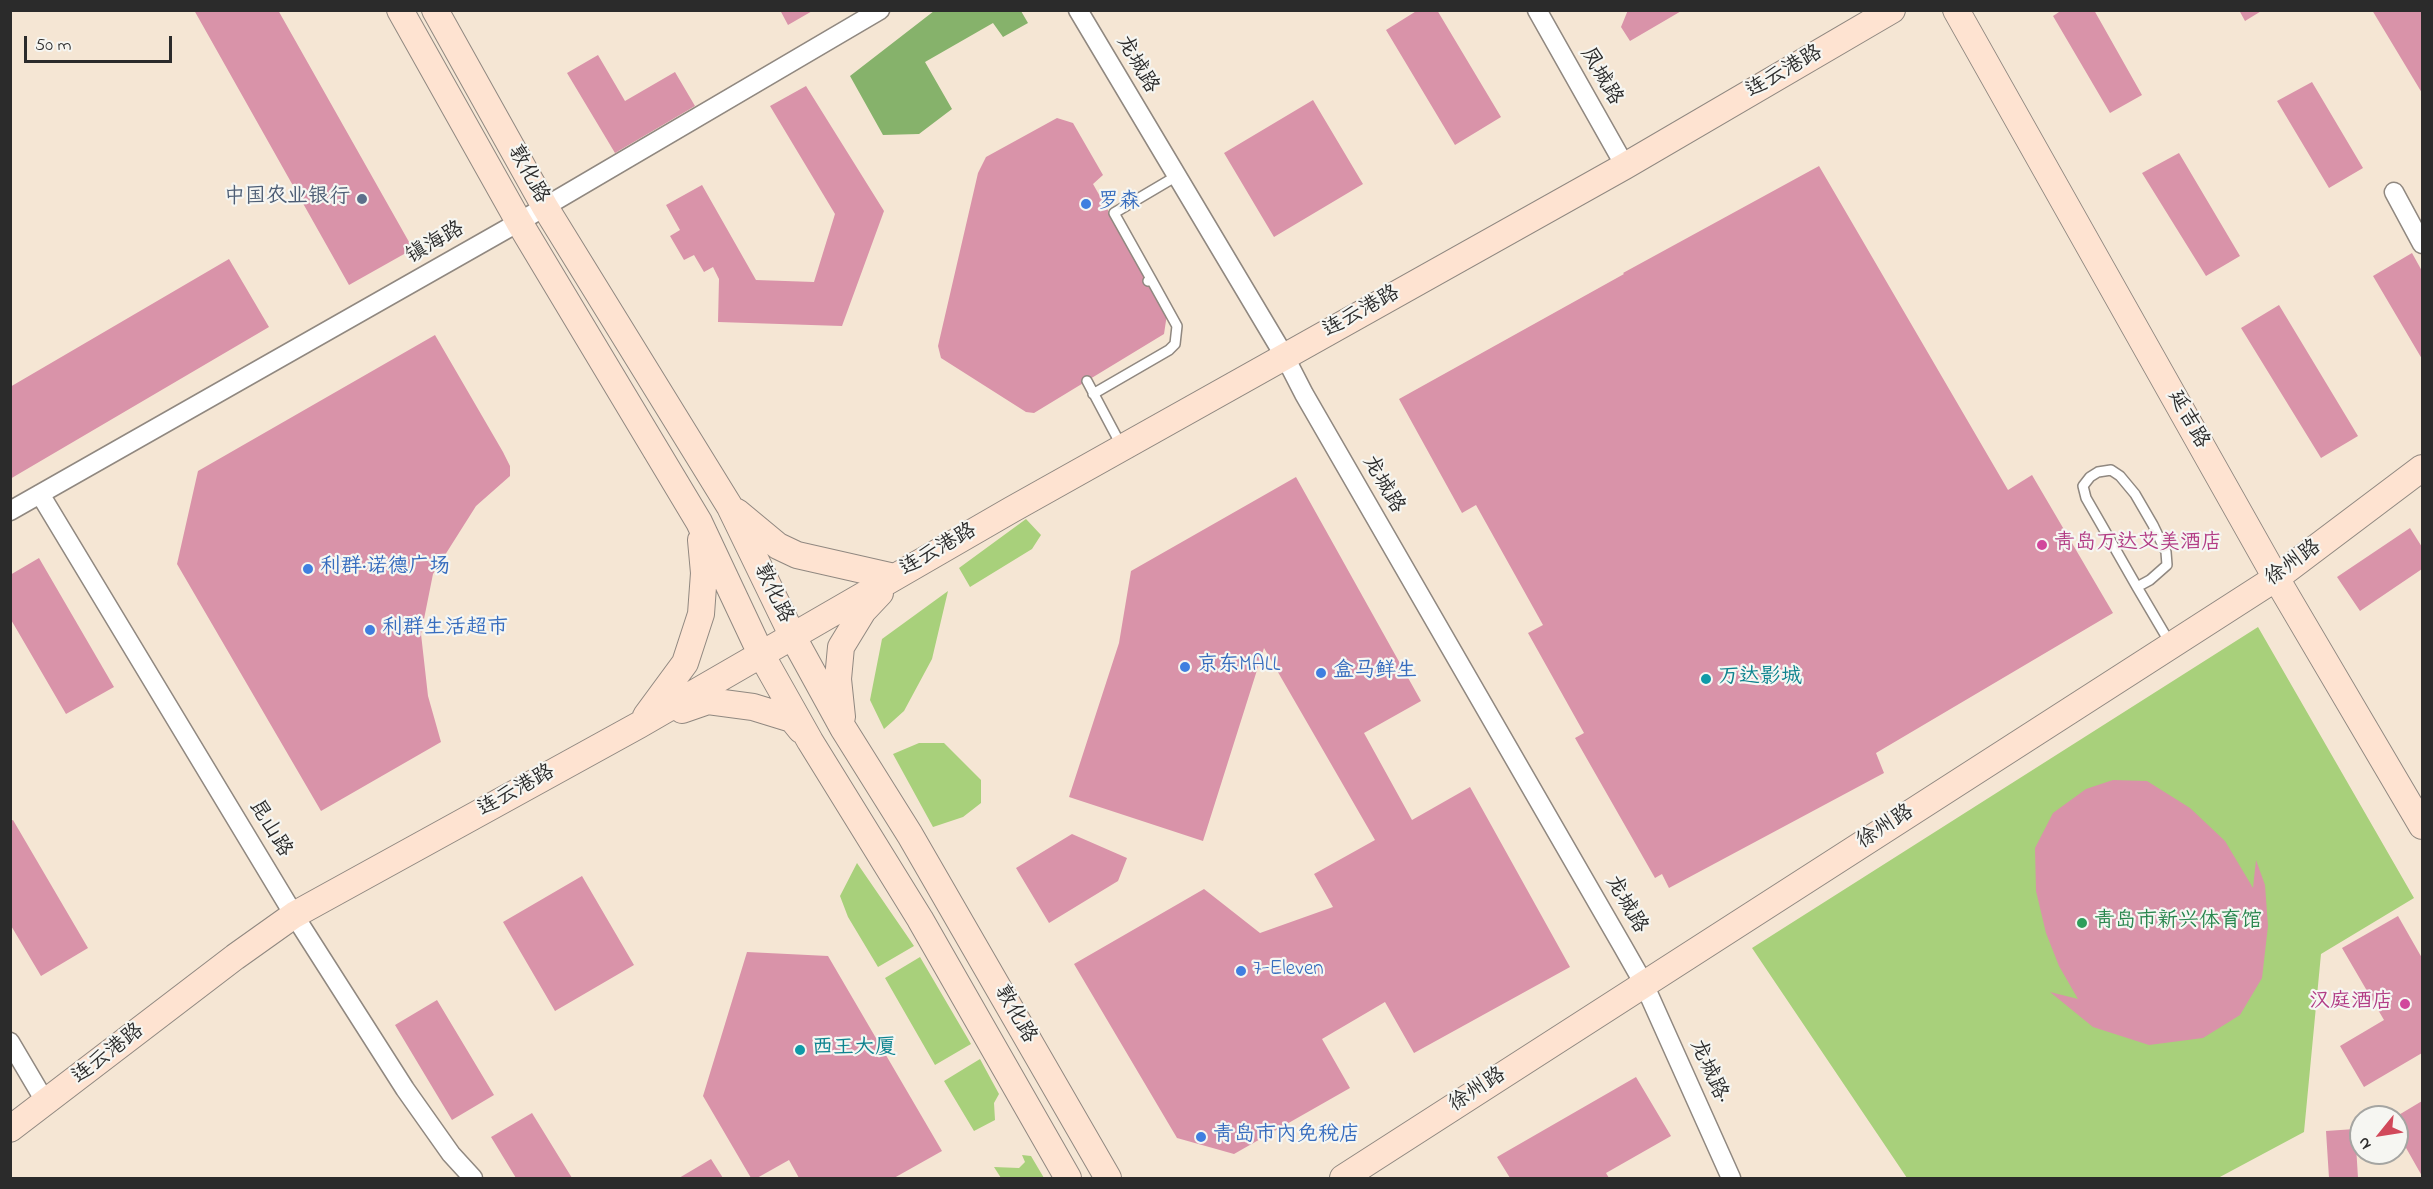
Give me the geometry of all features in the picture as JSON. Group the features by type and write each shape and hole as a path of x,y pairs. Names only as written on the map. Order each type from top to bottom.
{"main road":[{"name":"敦化路","path":"400,10 519,222 699,522 761,654 810,741 920,919 1068,1179"},
{"name":"敦化路","path":"435,10 545,207 730,507 793,637 843,728 910,835 1108,1179"},
{"name":"连云港路","path":"10,1129 294,915 639,725 1122,447 1625,166 1892,10"},
{"name":"延吉路","path":"1956,10 2276,578 2422,826"},
{"name":"徐州路","path":"1343,1179 2276,578 2422,468"},
{"path":"730,507 778,546 797,555 894,577"},
{"path":"639,725 685,663 701,614 704,573 699,522"},
{"path":"843,728 838,679 841,647 863,610 894,577"},
{"path":"639,725 708,701 753,706 792,719 810,741"}],"street":[{"name":"镇海路","path":"10,511 519,222 880,10"},
{"name":"龙城路","path":"1078,10 1175,177 1285,357 1304,394 1644,984"},
{"name":"凤城路","path":"1537,10 1625,166"},
{"path":"2394,192 2422,244"},
{"name":"昆山路","path":"40,494 294,915 405,1089 451,1154 473,1179"},
{"name":"龙城路·","path":"1644,984 1731,1179"},
{"path":"10,1042 46,1103"}],"lane":[{"path":"1093,394 1169,351 1175,344 1177,326 1114,213 1175,177"},
{"path":"1088,381 1122,447"},
{"path":"2138,587 2150,580 2166,565 2166,552 2139,502 2120,476 2111,470 2098,472 2090,477 2083,486 2086,498 2171,645"}],"green space":[{"path":"934,11 1021,11 1028,23 1003,37 993,23 925,62 952,109 919,134 883,135 850,76"},
{"path":"1026,519 1041,535 1032,549 970,587 959,568"},
{"path":"948,591 932,659 904,711 884,729 870,700 882,639"},
{"name":"青岛市新兴体育馆","path":"2258,627 2414,898 2321,954 2304,1132 2218,1178 1907,1178 1752,948"},
{"path":"919,743 944,743 981,780 981,803 963,817 933,827 893,754"},
{"path":"857,863 914,946 878,967 848,917 840,896"},
{"path":"920,957 971,1044 935,1065 885,978"},
{"path":"980,1059 999,1094 994,1103 995,1120 974,1131 944,1081"},
{"path":"1022,1155 1031,1156 1044,1178 1001,1178 994,1167 1019,1168 1025,1162"}],"building":[{"path":"194,10 278,10 413,249 349,285"},
{"path":"780,10 814,10 788,25"},
{"path":"1418,10 1437,10 1501,117 1455,145 1386,30"},
{"path":"1628,10 1683,10 1630,41 1621,27"},
{"path":"2062,10 2094,10 2142,95 2110,113 2053,16"},
{"path":"2239,10 2263,10 2245,21"},
{"path":"2372,10 2422,10 2422,93"},
{"path":"598,55 625,101 675,72 695,106 615,153 567,73"},
{"path":"2312,82 2363,168 2329,188 2277,101"},
{"path":"806,86 884,211 842,326 718,322 719,279 713,267 704,272 694,255 684,260 670,236 680,230 666,205 702,185 756,280 814,282 835,214 770,106"},
{"path":"1313,100 1363,184 1274,237 1224,153"},
{"path":"1057,118 1073,123 1103,175 1093,184 1167,314 1164,334 1034,413 1026,412 941,358 938,346 978,173 986,157"},
{"path":"2179,153 2240,256 2206,276 2142,173"},
{"path":"1819,166 2008,490 2032,475 2113,613 1876,753 1884,773 1669,888 1662,874 1655,878 1575,738 1584,733 1528,633 1543,625 1476,505 1462,513 1399,399"},
{"path":"2412,253 2422,271 2422,359 2373,276"},
{"path":"229,259 269,327 10,479 10,387"},
{"path":"2279,305 2358,436 2321,458 2241,328"},
{"name":"利群·诺德广场","path":"435,335 503,452 510,466 510,476 476,506 433,574 421,634 428,696 441,742 321,811 177,564 198,471"},
{"path":"1296,477 1421,701 1364,733 1412,820 1470,787 1570,967 1414,1053 1385,1002 1322,1039 1350,1088 1234,1154 1177,1138 1074,964 1204,889 1260,933 1333,907 1314,874 1375,840 1264,648 1203,841 1069,797 1119,643 1131,571"},
{"path":"2410,528 2422,547 2422,569 2360,611 2337,577"},
{"path":"39,558 114,687 66,714 10,618 10,575"},
{"path":"2113,780 2147,781 2190,808 2225,841 2253,888 2256,860 2265,885 2268,926 2262,978 2240,1015 2203,1038 2149,1045 2093,1027 2050,992 2078,999 2059,966 2046,933 2036,891 2035,848 2053,813 2086,789"},
{"path":"13,820 88,948 41,976 10,924 10,821"},
{"path":"1072,834 1127,858 1118,881 1049,923 1016,868"},
{"path":"582,876 634,965 555,1011 503,922"},
{"path":"2398,916 2422,958 2422,1053 2364,1087 2340,1046 2384,1020 2342,948"},
{"name":"西王大厦","path":"747,952 828,956 942,1151 894,1178 799,1178 789,1160 757,1178 751,1178 703,1096"},
{"path":"437,1000 494,1095 452,1120 395,1025"},
{"path":"1636,1077 1671,1136 1606,1173 1609,1178 1510,1178 1497,1157"},
{"path":"2422,1101 2422,1176 2409,1153 2409,1109"},
{"path":"532,1113 572,1178 516,1178 491,1137"},
{"path":"2349,1129 2349,1165 2357,1165 2358,1178 2329,1178 2326,1131"},
{"path":"711,1159 723,1178 679,1178"}],"place":[{"name":"中国农业银行","path":"362,199"},
{"name":"罗森","path":"1086,204"},
{"name":"青岛万达艾美酒店","path":"2042,545"},
{"name":"利群·诺德广场","path":"308,569"},
{"name":"利群生活超市","path":"370,630"},
{"name":"京东MALL","path":"1185,667"},
{"name":"盒马鲜生","path":"1321,673"},
{"name":"万达影城","path":"1706,679"},
{"name":"青岛市新兴体育馆","path":"2082,923"},
{"name":"7-Eleven","path":"1241,971"},
{"name":"汉庭酒店","path":"2405,1004"},
{"name":"西王大厦","path":"800,1050"},
{"name":"青岛市内免税店","path":"1201,1137"}]}
